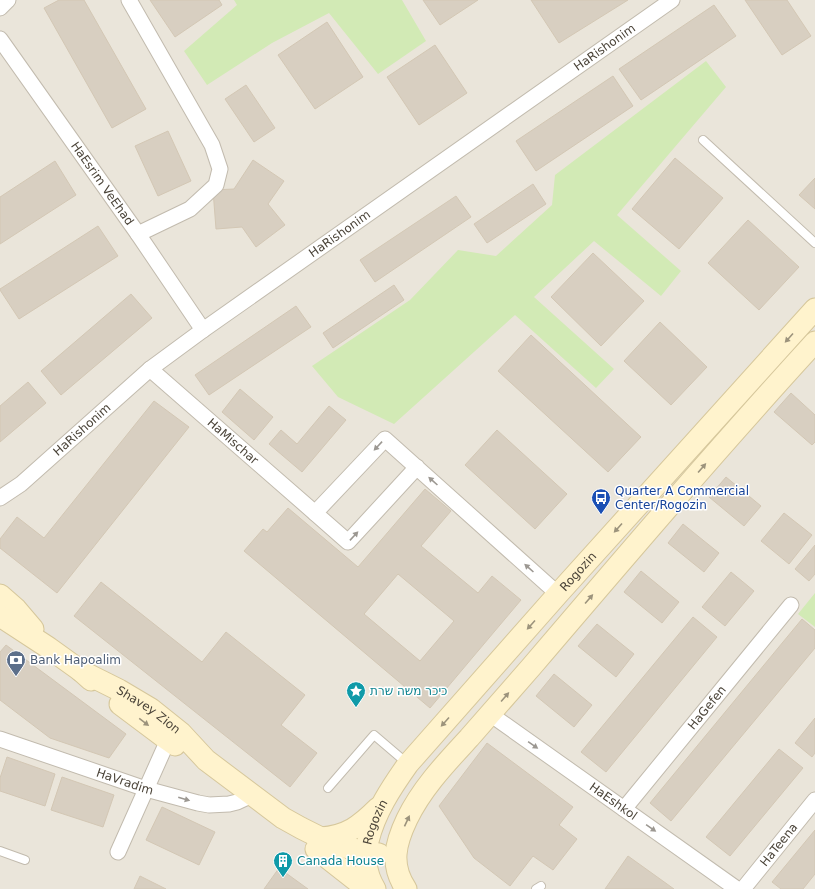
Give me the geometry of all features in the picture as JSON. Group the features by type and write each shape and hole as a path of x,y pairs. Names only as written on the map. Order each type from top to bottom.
{"street":[{"path":"0,8 8,0"},
{"path":"129,0 212,146 220,169 216,185 190,209 138,234"},
{"name":"HaRishonim","path":"0,498 21,484 150,370 203,330 672,0"},
{"name":"HaEsrim VeEhad","path":"0,39 138,234 203,330"},
{"name":"Rogozin","path":"366,857 370,836 382,805 408,764 558,594 815,309"},
{"name":"Rogozin","path":"396,858 402,832 412,809 438,772 490,714 720,447 815,342"},
{"name":"HaMischar","path":"150,370 348,542 417,467"},
{"path":"315,513 385,438 558,594"},
{"name":"HaRishonim","path":"0,510 21,484"},
{"name":"Shavey Zion","path":"0,595 16,610 49,648"},
{"name":"HaGefen","path":"624,809 790,605"},
{"name":"Shavey Zion","path":"0,616 81,671 109,696 168,740 206,760"},
{"name":"Shavey Zion","path":"81,671 134,698 151,709 181,733 206,760 283,818 300,828 318,844 348,848 366,857 396,858"},
{"name":"HaEshkol","path":"490,714 737,889"},
{"name":"HaVradim","path":"0,738 146,788 198,803 208,805 229,804 252,795"},
{"path":"118,852 168,740"},
{"name":"HaTeena","path":"743,889 815,800"},
{"path":"367,889 318,844 360,824 382,805"},
{"path":"366,857 369,876 376,889"},
{"path":"396,858 398,872 406,889"}],"lane":[{"path":"704,140 815,243"},
{"path":"328,788 374,736 408,764"},
{"path":"0,851 25,860"}],"shaded area":[{"path":"0,0 815,0 815,889 0,889"}],"green space":[{"path":"234,0 402,0 426,41 378,74 329,13 272,43 207,85 184,51 237,5"},
{"path":"706,61 726,87 617,215 681,271 661,296 594,241 534,297 614,369 596,388 515,315 394,424 338,397 312,366 410,300 458,250 496,256 552,205 555,175"},
{"path":"815,593 815,627 798,614"}],"building":[{"path":"59,0 84,0 146,109 112,128 44,8"},
{"path":"150,0 219,0 222,5 175,37"},
{"path":"423,0 478,0 440,25"},
{"path":"531,0 628,0 559,43"},
{"path":"745,0 787,0 811,36 782,55"},
{"path":"714,5 736,36 641,100 619,69"},
{"path":"327,22 363,77 315,109 278,55"},
{"path":"435,45 467,93 419,125 387,77"},
{"path":"613,76 633,106 536,171 516,141"},
{"path":"246,85 275,128 254,142 225,99"},
{"path":"168,131 191,181 158,196 135,146"},
{"path":"675,158 723,198 679,249 632,209"},
{"path":"253,160 284,181 268,204 285,225 256,247 242,227 216,229 213,190 234,189"},
{"path":"55,161 76,195 0,244 0,197"},
{"path":"815,178 815,209 799,195"},
{"path":"533,184 546,204 487,243 474,224"},
{"path":"456,196 471,217 375,282 360,260"},
{"path":"748,220 799,267 759,310 708,263"},
{"path":"98,226 118,256 19,319 0,289"},
{"path":"593,253 644,301 601,346 551,297"},
{"path":"394,285 404,300 333,348 323,333"},
{"path":"131,294 152,318 61,395 41,371"},
{"path":"296,306 311,327 209,395 195,375"},
{"path":"660,322 707,367 671,405 624,361"},
{"path":"531,335 641,437 608,472 498,371"},
{"path":"28,382 46,403 0,442 0,406"},
{"path":"240,389 273,417 254,440 222,412"},
{"path":"791,393 815,415 815,442 812,445 774,412"},
{"path":"154,401 189,427 57,593 0,548 0,539 17,517 44,538"},
{"path":"329,406 346,420 302,472 269,444 281,430 297,444"},
{"path":"497,430 567,494 535,529 465,465"},
{"path":"726,477 761,506 744,526 709,497"},
{"path":"425,489 451,511 421,546 478,593 492,576 521,600 430,708 244,551 263,529 267,532 288,508 358,567","holes":["398,574 454,621 420,661 364,614"]},
{"path":"784,513 812,535 789,564 761,541"},
{"path":"683,524 719,553 704,572 668,543"},
{"path":"815,545 815,574 809,581 795,569"},
{"path":"641,571 679,602 662,623 624,592"},
{"path":"731,572 754,591 725,626 702,607"},
{"path":"101,582 202,662 226,632 305,695 281,725 317,753 290,787 74,616"},
{"path":"693,617 717,637 606,772 581,752"},
{"path":"802,619 815,630 815,648 671,821 650,803"},
{"path":"597,624 634,654 616,677 578,646"},
{"path":"6,645 126,734 109,758 50,738 0,700 0,652"},
{"path":"554,674 592,705 574,727 536,696"},
{"path":"815,718 815,753 812,757 795,743"},
{"path":"487,743 573,807 559,825 577,839 553,870 533,856 510,886 474,858 439,806"},
{"path":"779,749 803,768 730,856 706,837"},
{"path":"7,757 55,774 45,806 0,791 0,778"},
{"path":"62,777 114,795 103,827 51,810"},
{"path":"162,807 215,832 199,865 146,840"},
{"path":"815,830 815,874 803,889 781,889 772,882"},
{"path":"628,856 674,889 605,889"},
{"name":"Canada House","path":"279,868 308,889 264,889"},
{"path":"140,876 166,889 134,889"}],"place":[{"name":"Quarter A Commercial Center/Rogozin","path":"601,515"},
{"name":"Bank Hapoalim","path":"16,677"},
{"name":"כיכר משה שרת","path":"356,708"},
{"name":"Canada House","path":"283,878"}]}
